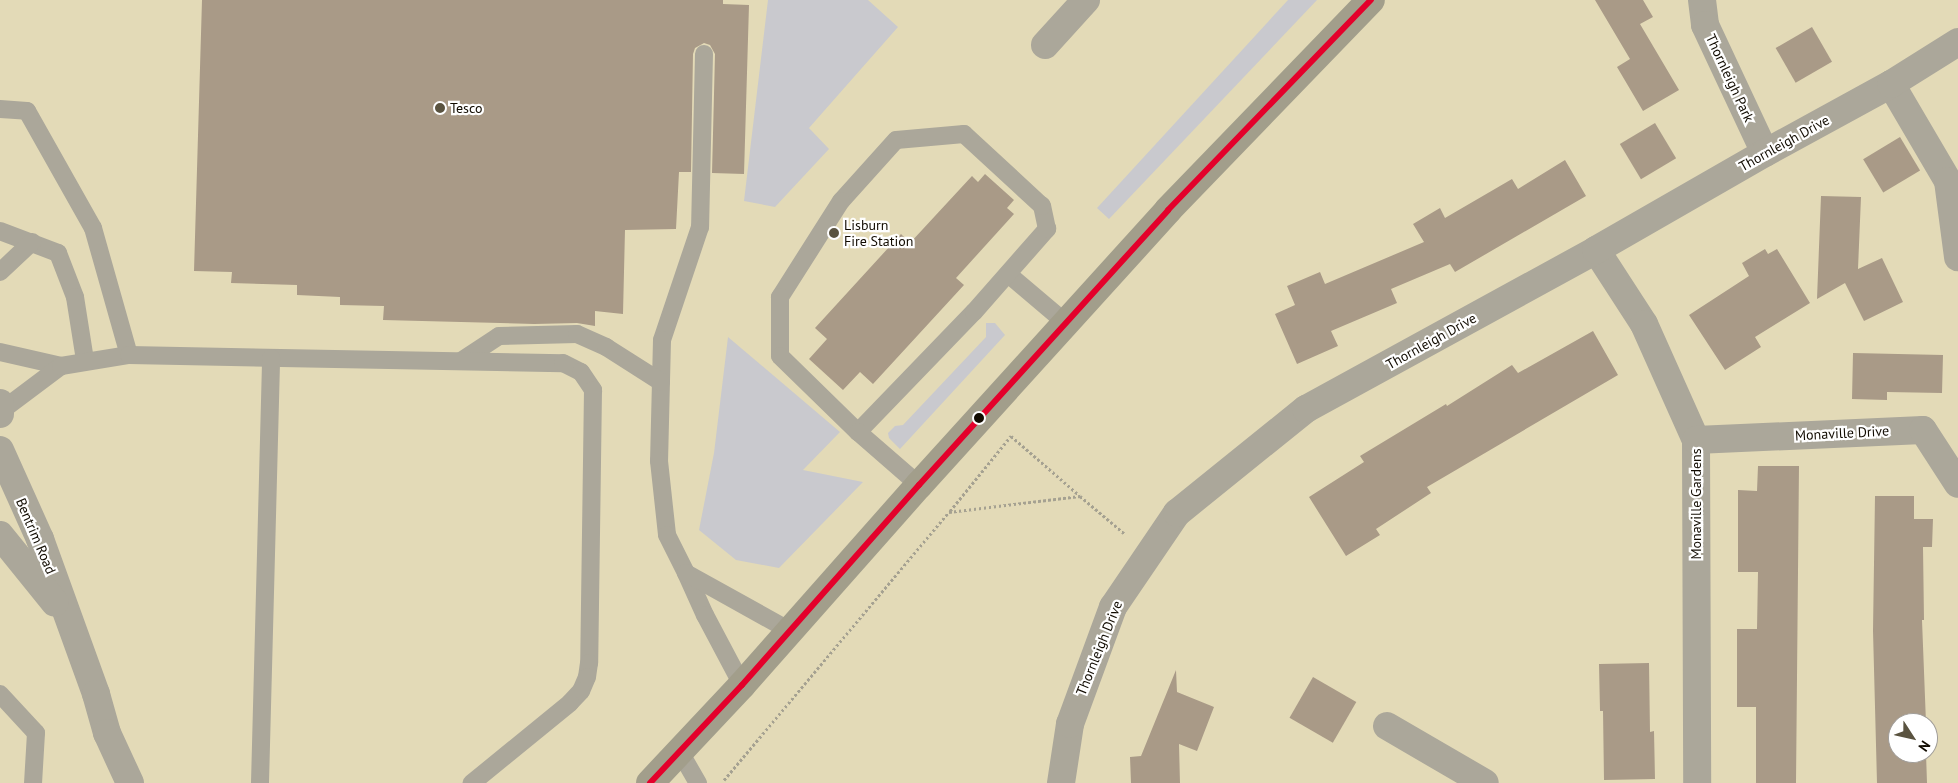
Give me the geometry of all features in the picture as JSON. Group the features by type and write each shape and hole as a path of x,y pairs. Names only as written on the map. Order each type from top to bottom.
{"main road":[{"path":"650,783 742,685 919,485 1168,210 1371,0"}],"street":[{"path":"1044,45 1086,0"},
{"name":"Thornleigh Park","path":"1702,0 1705,25 1765,153"},
{"name":"Thornleigh Drive","path":"1061,783 1070,724 1113,607 1177,513 1306,409 1596,250 1765,153 1891,84 1958,42"},
{"path":"1891,84 1948,181 1958,258"},
{"name":"Monaville Gardens","path":"1596,250 1644,324 1696,440 1697,783"},
{"path":"0,403 0,413"},
{"name":"Monaville Drive","path":"1696,440 1923,430 1958,484"},
{"name":"Bentrim Road","path":"0,450 40,539 96,694 107,733 113,783"},
{"name":"Bentrim Road","path":"0,535 70,622"},
{"path":"1388,726 1485,783"},
{"name":"Bentrim Road","path":"107,733 130,783"}],"lane":[{"path":"704,54 700,227 662,340 659,460 667,535 704,615 742,685"},
{"path":"0,109 27,111 93,228 129,355"},
{"path":"858,432 1008,274 1047,229 1042,206 964,134 896,140 841,201 780,297 780,356 858,432 919,485"},
{"path":"0,231 58,253 75,297 86,360"},
{"path":"0,272 32,242"},
{"path":"1008,274 1066,323"},
{"path":"461,361 499,336 576,334 606,347 661,382"},
{"path":"0,352 61,366"},
{"path":"0,413 61,366 86,360 129,355 563,363 581,372 593,390 589,663 587,678 581,691 570,703 472,783"},
{"path":"260,783 271,358"},
{"path":"686,573 790,631"},
{"path":"0,694 36,733 34,783"},
{"path":"680,752 698,783"}],"path":[{"path":"721,783 1011,436 1149,554"},
{"path":"949,512 1080,496"}],"shaded area":[{"path":"768,0 868,0 898,27 809,128 829,149 775,207 744,201"},
{"path":"1288,0 1317,0 1109,219 1097,208"},
{"path":"986,323 995,323 1005,335 900,449 889,438 888,433 895,426 903,425 986,337"},
{"path":"728,337 840,432 803,470 863,482 779,568 736,560 699,530 714,453"}],"building":[{"name":"Tesco","path":"202,0 723,0 723,4 749,5 744,174 712,173 715,54 710,45 704,43 695,48 693,54 691,172 679,172 676,229 625,230 623,314 595,311 595,326 577,323 534,324 383,320 384,306 340,305 340,297 297,295 297,285 231,283 232,272 194,271"},
{"path":"1595,0 1643,0 1653,17 1640,24 1679,90 1643,111 1617,67 1630,59"},
{"path":"1812,27 1832,62 1796,83 1776,48"},
{"path":"1655,123 1676,158 1641,179 1620,144"},
{"path":"1900,137 1920,170 1883,193 1863,159"},
{"path":"1565,160 1586,196 1455,272 1450,264 1391,289 1397,303 1331,331 1338,346 1297,364 1275,314 1295,305 1287,286 1320,272 1325,284 1424,242 1413,224 1440,208 1445,218 1512,179 1518,189"},
{"path":"985,174 1014,200 1007,208 1014,214 956,278 964,285 873,384 860,372 843,390 809,359 827,339 815,328 901,234 910,243 972,176 978,182"},
{"path":"1821,196 1861,197 1858,269 1882,258 1903,302 1864,321 1845,283 1817,299"},
{"path":"1765,249 1768,254 1777,249 1810,303 1755,337 1761,347 1725,370 1689,315 1749,276 1742,263"},
{"path":"1593,331 1618,375 1427,487 1431,493 1376,529 1380,535 1346,556 1309,497 1364,462 1360,456 1446,404 1447,406 1512,365 1518,373"},
{"path":"1853,353 1943,355 1942,393 1887,392 1887,400 1852,399"},
{"path":"1758,466 1799,466 1796,783 1756,783 1756,707 1737,707 1737,629 1757,629 1758,572 1738,572 1738,490 1757,491"},
{"path":"1875,496 1914,496 1914,519 1933,519 1932,547 1923,547 1924,620 1922,620 1926,713 1888,713 1888,763 1926,763 1927,783 1877,783 1873,631"},
{"path":"1649,663 1650,732 1654,731 1655,779 1604,780 1603,711 1600,711 1599,664"},
{"path":"1176,670 1177,692 1214,707 1197,751 1179,744 1180,783 1131,783 1130,757 1141,756"},
{"path":"1313,677 1356,702 1333,743 1290,718"}],"transit line":[{"path":"650,783 742,685 919,485 1168,210 1371,0"}],"place":[{"name":"Tesco","path":"440,108"},
{"name":"Lisburn Fire Station","path":"834,233"}]}
